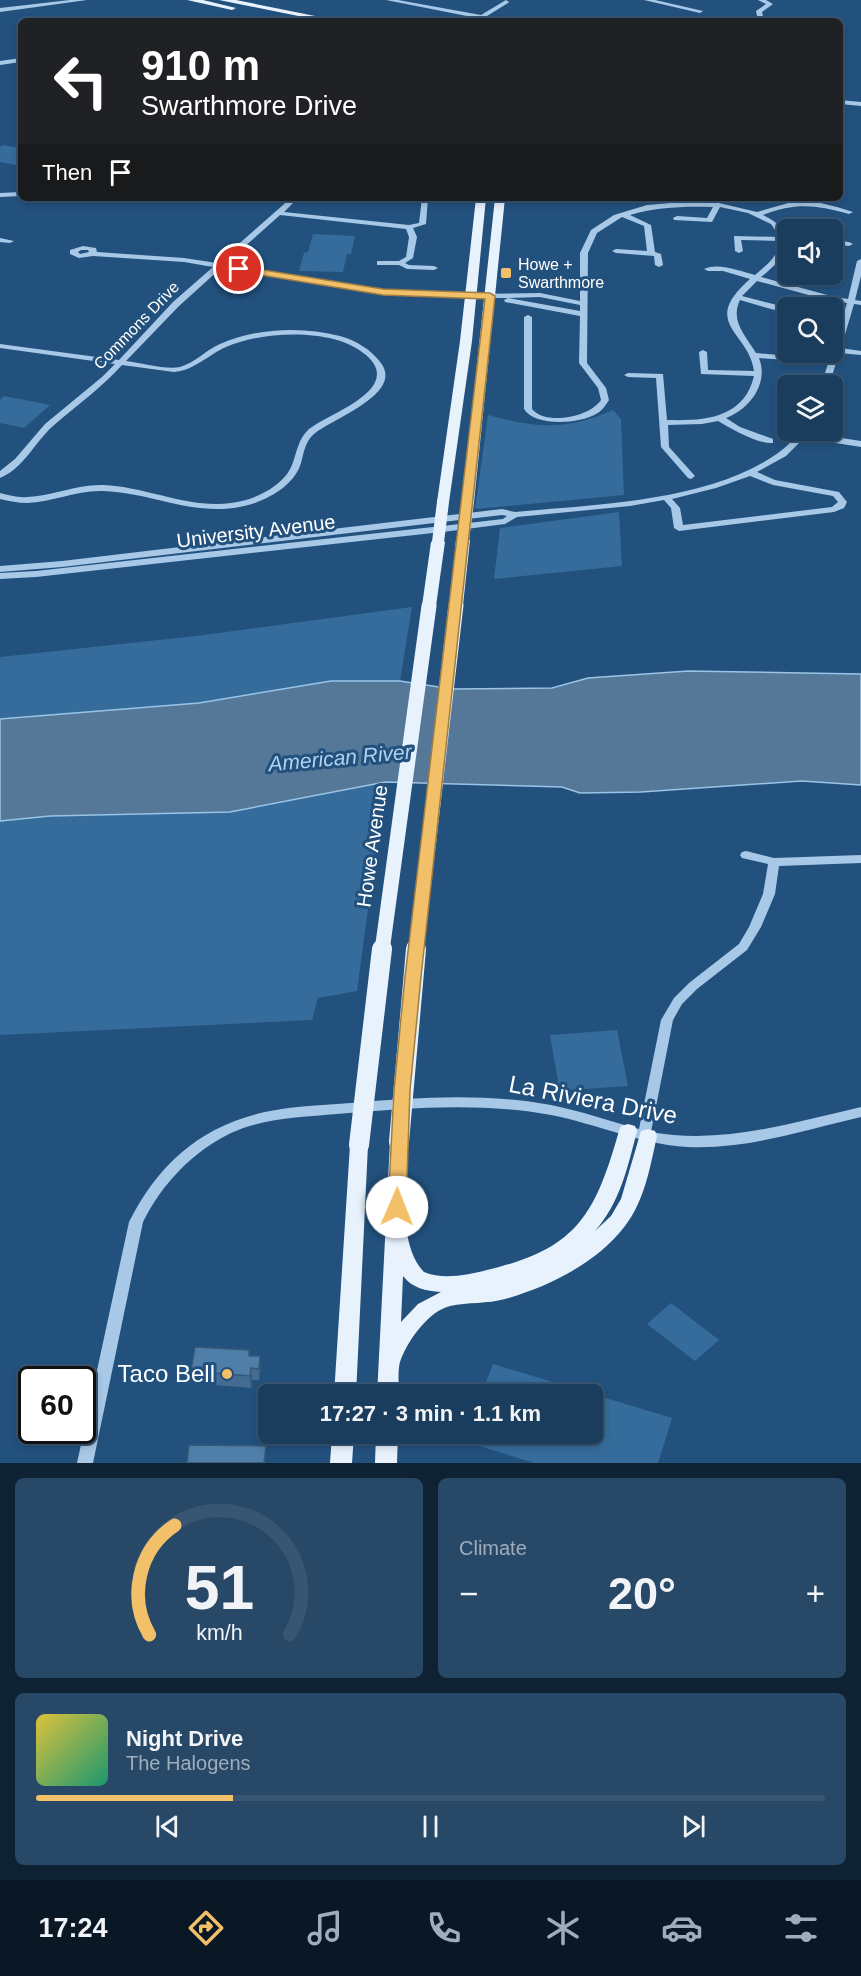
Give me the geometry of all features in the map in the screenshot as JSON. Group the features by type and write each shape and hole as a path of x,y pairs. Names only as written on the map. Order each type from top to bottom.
{"main road":[{"path":"191,0 287,18"},
{"path":"223,0 320,18"},
{"name":"Howe Avenue","path":"346,1384 359,1145 369,1048 438,543 481,201"},
{"path":"389,1384 399,1142 413,977 468,502 500,201"},
{"path":"396,1228 408,1267 419,1280 441,1284 457,1283 490,1279 520,1270 547,1259 571,1243 596,1216 603,1207 613,1182 640,1134"},
{"path":"392,1355 414,1321 432,1304 448,1299 503,1292 530,1283 563,1267 586,1250 626,1208 639,1174 640,1134"},
{"path":"341,1463 342,1444"},
{"path":"386,1463 387,1444"}],"street":[{"path":"16,0 21,7"},
{"path":"0,10 84,0"},
{"path":"389,0 488,18"},
{"path":"647,0 700,11"},
{"path":"761,0 770,4 759,11 761,18"},
{"path":"482,17 506,2"},
{"path":"0,63 18,60"},
{"path":"843,102 861,104"},
{"path":"0,195 18,194"},
{"name":"Commons Drive","path":"0,475 18,461 48,426 121,363 165,315 292,201"},
{"path":"278,213 409,227 422,224 426,201"},
{"path":"528,317 528,409 531,414 539,418 555,419 588,414 601,407 605,400 598,380 583,363 584,253 587,241 598,229 624,215 666,204 706,201 756,215 777,226"},
{"path":"756,215 795,202 820,204 849,212"},
{"path":"677,218 709,220 718,205"},
{"path":"624,215 647,225 651,252"},
{"path":"380,263 400,263 409,258 413,237 409,227"},
{"path":"739,251 737,238 777,236"},
{"path":"0,240 10,241"},
{"path":"843,243 849,244"},
{"path":"616,252 651,252 657,254 659,265"},
{"path":"93,254 168,258 363,290 470,296 540,295 584,304"},
{"path":"663,422 700,422 719,418 744,405 759,374 753,355 733,326 732,309 738,297 777,259"},
{"path":"843,328 861,261"},
{"path":"400,263 407,267 434,268"},
{"path":"708,269 723,269 861,303"},
{"path":"490,296 583,314"},
{"path":"738,297 777,308"},
{"path":"0,346 178,370 193,366 213,351 242,339 271,334 303,333 329,337 362,349 375,360 381,370 379,386 370,396 319,425 306,437 300,446 293,472 284,483 250,501 225,506 187,505 106,488 71,490 29,499 0,496"},
{"path":"843,351 861,353"},
{"path":"703,352 704,372 759,374"},
{"path":"753,355 777,357"},
{"path":"628,375 660,376 665,447 691,476"},
{"path":"719,418 737,429 770,441"},
{"path":"843,440 861,444"},
{"name":"University Avenue","path":"0,569 62,564 492,513 515,514 666,497 708,488 750,473 780,456 797,441"},
{"path":"666,497 675,508 680,528 834,508 841,506 843,502 836,494 773,482 750,473"},
{"name":"University Avenue","path":"0,576 451,528 505,521 515,514"},
{"path":"746,855 774,862 861,859"},
{"path":"640,1134 667,1020 678,1001 693,986 743,947 755,927 769,894 774,862"},
{"name":"La Riviera Drive","path":"85,1463 129,1242 136,1222 145,1203 171,1169 190,1153 225,1130 272,1115 297,1112 380,1105 491,1103 551,1110 640,1134 688,1142 728,1140 861,1112"}],"shaded area":[{"path":"3,145 18,148 18,164 0,162 0,147"},
{"path":"313,234 355,236 351,254 347,254 343,272 299,271"},
{"path":"4,396 50,405 24,428 0,423 0,400"},
{"path":"613,410 621,419 624,495 475,509 488,415 521,423 551,425 580,421"},
{"path":"619,512 622,566 494,579 500,528"},
{"path":"412,607 400,681 331,681 199,703 0,719 0,657 196,636"},
{"path":"385,782 357,991 318,998 312,1020 0,1035 0,821 50,816 230,812"},
{"path":"617,1030 628,1086 571,1090 559,1087 550,1035"},
{"path":"671,1303 719,1340 695,1361 647,1324"},
{"path":"493,1364 559,1384 485,1384"},
{"path":"603,1397 672,1418 658,1463 534,1463 473,1444 603,1444"}],"water":[{"name":"American River","path":"688,671 861,674 861,785 802,781 641,792 580,793 562,787 385,782 230,812 50,816 0,821 0,719 199,703 331,681 400,681 452,689 552,688 588,678"}],"building":[{"path":"195,1347 249,1350 249,1356 260,1356 259,1369 251,1368 250,1376 191,1371"},
{"path":"189,1445 266,1446 264,1463 187,1463"}],"place":[{"name":"Howe + Swarthmore","path":"506,273"},
{"name":"Taco Bell","path":"227,1374"}],"route":[{"path":"239,269 363,290 490,296 413,977 402,1090 397,1207"}]}
